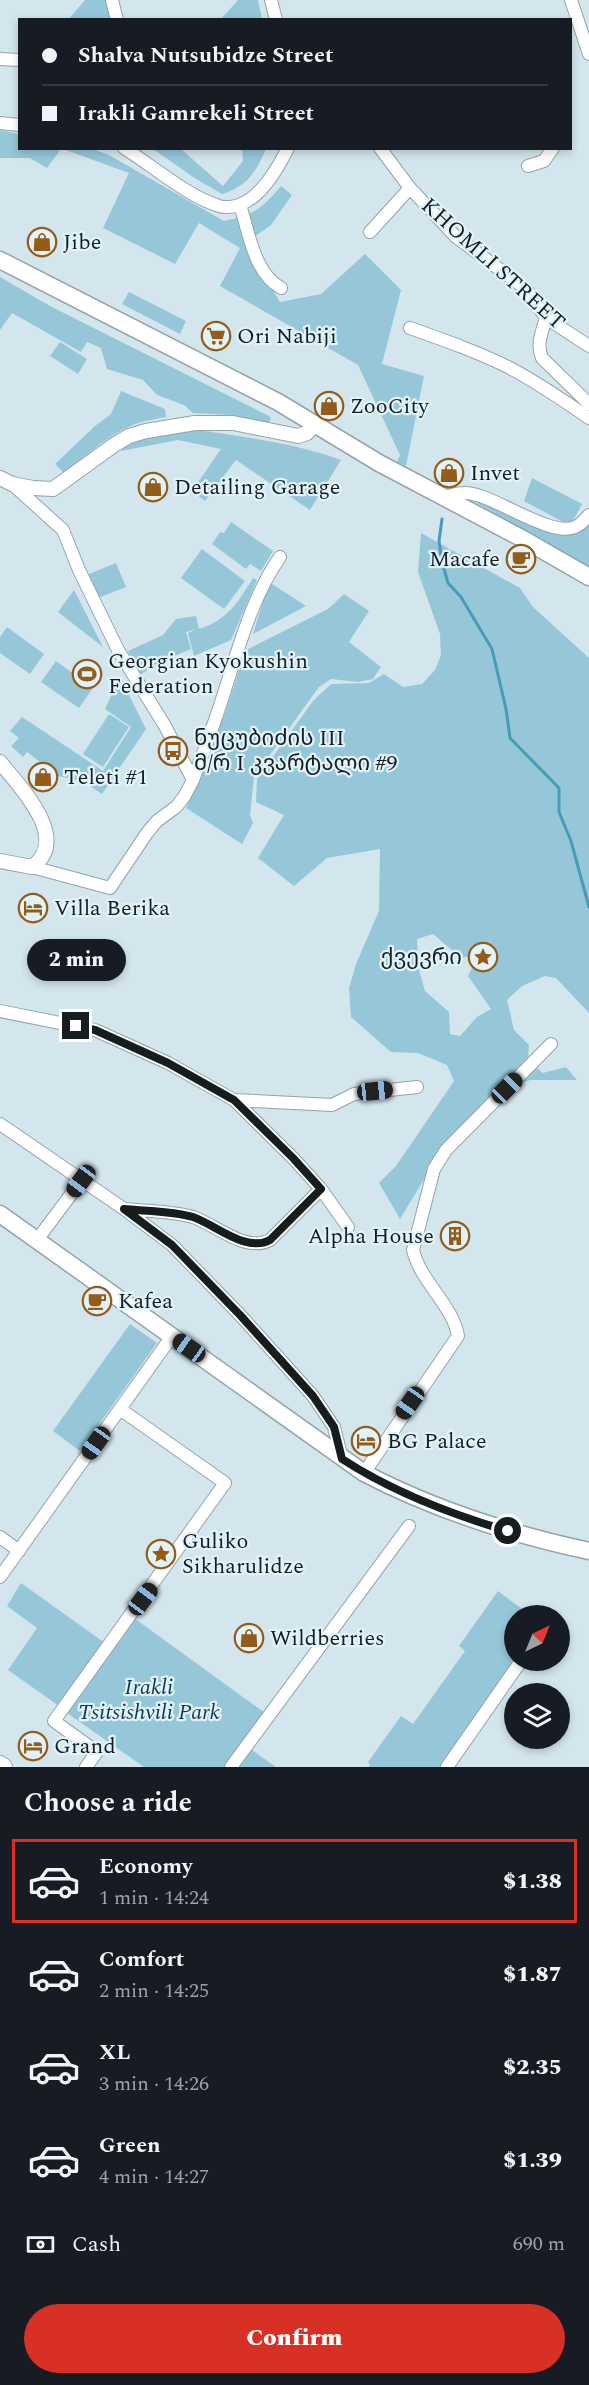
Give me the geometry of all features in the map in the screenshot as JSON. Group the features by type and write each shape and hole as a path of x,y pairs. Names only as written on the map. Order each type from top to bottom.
{"main road":[{"path":"0,260 278,402 379,463 589,577"},
{"path":"0,1214 364,1473 455,1514 549,1542 589,1551"}],"street":[{"path":"112,0 116,18"},
{"path":"270,0 275,18"},
{"path":"571,0 580,38 589,54"},
{"path":"0,59 18,60"},
{"path":"0,123 18,125"},
{"path":"127,150 192,193 220,207 240,205 254,196 272,176 287,150"},
{"name":"KHOMLI STREET","path":"382,150 410,188 456,237 526,289 546,318 589,345"},
{"path":"528,166 544,161 552,150"},
{"path":"370,232 410,188"},
{"path":"240,205 264,274 272,283 281,288"},
{"path":"546,318 539,340 539,351 542,357 589,404"},
{"path":"410,328 460,346 510,368 589,418"},
{"path":"51,518 46,500 53,489 114,445 146,431 195,423 233,423 298,436 307,433 314,425"},
{"path":"6,481 33,488 53,489"},
{"path":"6,481 63,530 79,570 118,650 165,726 193,780"},
{"path":"445,497 464,492 472,494 564,529 577,526 589,514"},
{"path":"0,861 32,867 110,888 147,832 157,820 176,807 193,780 218,714 238,647 268,575 280,557"},
{"path":"0,762 24,793 46,829 45,856 32,867"},
{"path":"0,1011 95,1030 168,1063 234,1100 321,1189 348,1227"},
{"path":"364,1473 458,1336 451,1318 416,1263 413,1250 434,1169 446,1150 551,1044"},
{"path":"234,1100 332,1105 354,1094 417,1087"},
{"path":"0,1124 124,1209 172,1245 240,1315 313,1396 334,1427 342,1459"},
{"path":"37,1240 81,1181"},
{"path":"124,1209 192,1217 250,1244 262,1244 270,1240 321,1189"},
{"path":"0,1577 172,1336"},
{"path":"86,1767 97,1752 54,1721 225,1483 120,1409"},
{"path":"231,1767 409,1526"},
{"path":"0,1537 19,1551"},
{"path":"447,1767 514,1671"}],"green space":[{"path":"85,0 110,0 118,18 70,18"},
{"path":"238,0 258,0 262,18 222,18"},
{"path":"0,130 18,134 18,150 60,150 47,168 30,158 0,158"},
{"path":"66,150 95,150 109,155 224,221 256,210 281,186 292,195 271,225 251,239 264,274 280,302 321,294 365,254 401,290 382,364 424,376 406,466 397,462 400,455 358,365 220,286 240,248 199,223 175,264 103,228 129,173"},
{"path":"154,150 182,150 223,186 243,161 242,150 266,150 250,178 231,191 222,194"},
{"path":"0,277 50,306 271,417 269,424 231,415 193,413 184,405 157,395 143,380 107,369 101,348 87,342 81,352 12,313 0,330"},
{"path":"129,292 186,321 180,334 122,304"},
{"path":"60,342 87,359 78,374 50,356"},
{"path":"121,391 165,409 166,417 138,423 118,432 64,473 55,464 111,414"},
{"path":"197,430 288,445 341,460 310,510 236,460 205,501 192,491 221,449 178,440 121,451 128,444 146,436"},
{"path":"532,478 582,504 573,521 563,522 524,501"},
{"path":"473,501 565,533 578,532 589,523 589,568"},
{"path":"231,522 273,551 261,571 250,564 246,569 212,544 220,532 224,533"},
{"path":"421,533 520,588 533,607 589,658 589,1013 556,978 545,976 522,986 507,1000 514,1030 529,1045 528,1059 543,1073 566,1067 577,1080 531,1080 518,1083 434,1163 400,1219 379,1183 396,1166 454,1081 447,1065 418,1053 391,1052 351,1017 349,988 356,964 379,911 380,849 327,858 294,886 258,858 284,815 256,802 257,779 313,701 331,684 369,683 384,674 403,687 422,684 435,670 441,655 440,634 418,572","holes":["433,934 461,958 479,954 468,976 491,1009 477,1017 460,1036 450,1034 449,1012 425,991 418,967 417,939"]},
{"path":"202,549 245,581 224,609 181,578"},
{"path":"116,563 126,587 98,598 89,574"},
{"path":"253,578 257,580 231,640 194,656 188,633 197,629 186,632 191,649 158,663 140,675 128,651 163,635 176,619 196,616 199,629 218,621 237,602"},
{"path":"269,582 306,606 253,634"},
{"path":"74,590 103,647 58,612"},
{"path":"344,594 369,611 349,642 381,667 373,679 358,682 331,679 319,687 254,777 250,815 253,823 242,844 186,808 226,711 244,651 328,609"},
{"path":"7,627 44,654 30,674 0,653 0,637"},
{"path":"56,661 93,688 79,708 41,682"},
{"path":"120,677 146,729 102,794 82,781 58,776 27,752 23,757 11,746 19,738 10,731 22,717 103,771 131,727 105,709"},
{"path":"109,714 129,727 103,767 83,754"},
{"path":"130,1324 157,1343 80,1451 53,1431"},
{"name":"Irakli Tsitsishvili Park","path":"21,1583 105,1643 59,1706 8,1670 37,1628 7,1606"},
{"path":"498,1591 517,1605 504,1605 504,1671 510,1671 440,1767 369,1767 368,1762 401,1716 413,1724 465,1651 459,1646"},
{"name":"Irakli Tsitsishvili Park","path":"134,1618 265,1713 225,1767 144,1767 67,1713"},
{"name":"Irakli Tsitsishvili Park","path":"265,1725 268,1728 252,1750 276,1767 234,1767"}],"waterway":[{"path":"442,519 439,541 448,583 461,597 492,649 506,709 510,738 559,788 559,812 571,841 589,907"}],"place":[{"name":"Jibe","path":"42,242"},
{"name":"Ori Nabiji","path":"216,336"},
{"name":"ZooCity","path":"329,406"},
{"name":"Invet","path":"449,473"},
{"name":"Detailing Garage","path":"153,487"},
{"name":"Macafe","path":"521,559"},
{"name":"Georgian Kyokushin Federation","path":"87,674"},
{"name":"ნუცუბიძის III მ/რ I კვარტალი #9","path":"173,751"},
{"name":"Teleti #1","path":"43,777"},
{"name":"Villa Berika","path":"33,908"},
{"name":"ქვევრი","path":"483,957"},
{"name":"Alpha House","path":"455,1236"},
{"name":"Kafea","path":"97,1301"},
{"name":"BG Palace","path":"366,1441"},
{"name":"Guliko Sikharulidze","path":"161,1554"},
{"name":"Wildberries","path":"249,1638"},
{"name":"Grand","path":"33,1746"}],"route":[{"path":"76,1026 95,1030 168,1063 234,1100 321,1189 270,1240 262,1244 250,1244 192,1217 124,1209 172,1245 240,1315 313,1396 334,1427 342,1459 364,1473 414,1498 508,1531"}]}
